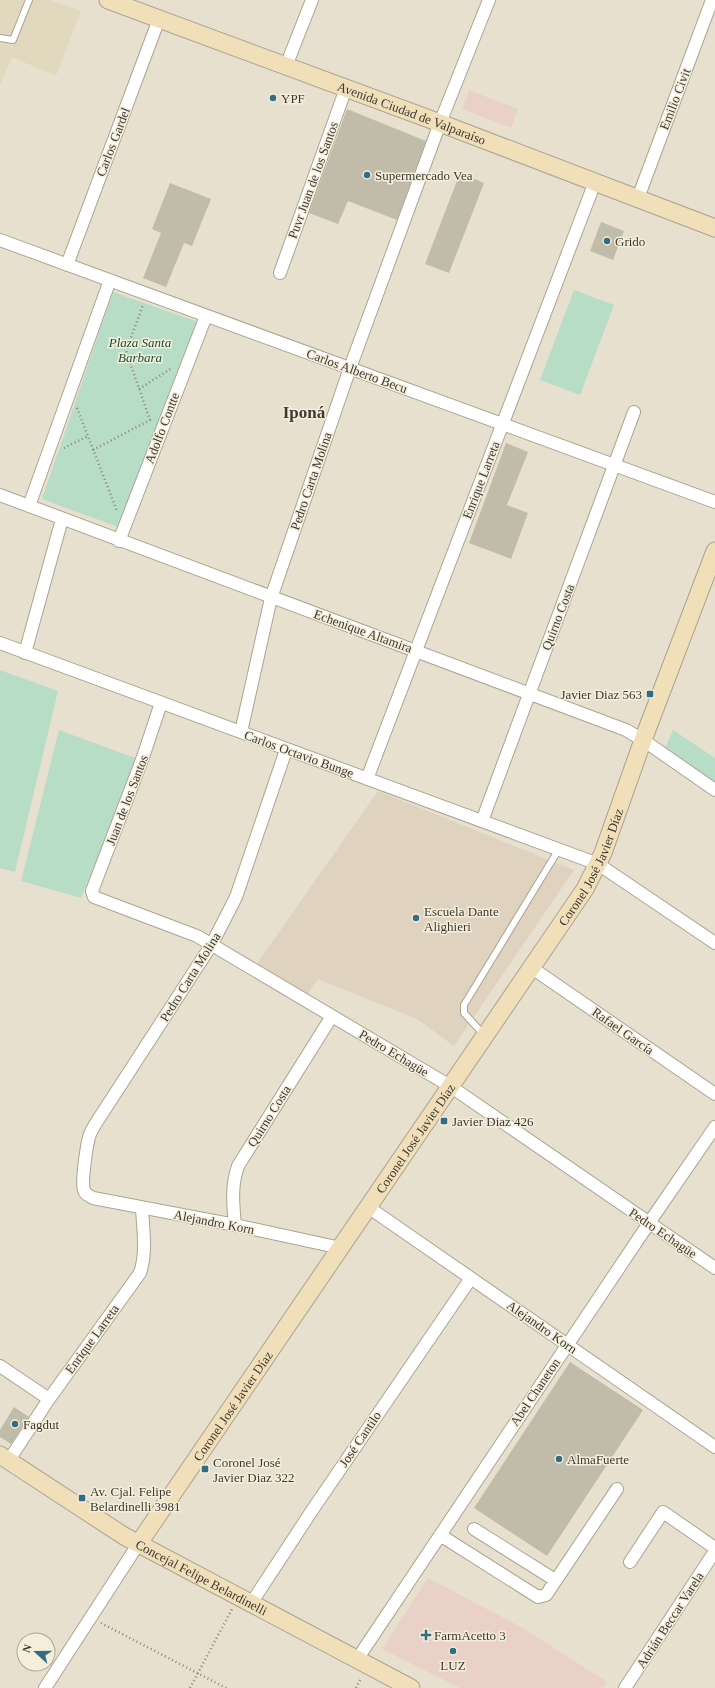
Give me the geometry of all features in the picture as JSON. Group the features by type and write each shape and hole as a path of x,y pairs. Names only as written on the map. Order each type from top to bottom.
{"main road":[{"name":"Avenida Ciudad de Valparaíso","path":"108,0 127,3 160,19 440,123 715,228"},
{"name":"Coronel José Javier Díaz","path":"139,1543 585,889 598,864 643,740 710,581 715,551"},
{"name":"Concejal Felipe Belardinelli","path":"4,1458 124,1536 358,1658 411,1688"}],"street":[{"path":"286,66 312,0"},
{"name":"Pedro Carta Molina","path":"241,732 271,598 350,368 440,123 489,0"},
{"name":"Emilio Civit","path":"638,198 712,0"},
{"name":"Carlos Gardel","path":"67,265 160,19"},
{"name":"Puvr Juan de los Santos","path":"280,272 346,88"},
{"name":"Enrique Larreta","path":"367,779 595,182"},
{"name":"Carlos Alberto Becu","path":"0,240 715,502"},
{"path":"30,506 110,280"},
{"name":"Adolfo Contte","path":"119,541 206,316"},
{"name":"Quirno Costa","path":"482,821 634,412"},
{"name":"Echenique Altamira","path":"0,495 119,541 626,730 643,740 715,790"},
{"path":"25,652 62,518"},
{"name":"Carlos Octavio Bunge","path":"0,643 286,750 598,864 715,943"},
{"name":"Juan de los Santos","path":"94,897 92,891 144,757 161,703"},
{"name":"Pedro Carta Molina","path":"87,1195 83,1184 90,1134 212,944 236,897 286,750"},
{"name":"Pedro Echagüe","path":"94,897 197,936 450,1086 715,1268"},
{"name":"Rafael García","path":"532,968 715,1094"},
{"name":"Quirno Costa","path":"235,1225 232,1192 233,1179 238,1166 332,1016"},
{"name":"Abel Chaneton","path":"358,1658 649,1223 715,1127"},
{"name":"Alejandro Korn","path":"87,1195 93,1198 235,1225 341,1248"},
{"name":"Alejandro Korn","path":"368,1206 715,1447"},
{"name":"Enrique Larreta","path":"4,1458 49,1399 140,1273 144,1261 142,1208"},
{"name":"José Cantilo","path":"246,1599 313,1509 471,1278"},
{"path":"0,1366 49,1399"},
{"path":"440,1535 538,1597 546,1595 617,1489"},
{"path":"630,1562 663,1512 715,1550"},
{"path":"474,1529 555,1580"},
{"name":"Coronel José Javier Díaz","path":"49,1687 90,1617 139,1543"},
{"name":"Adrián Beccar Varela","path":"625,1688 715,1550"}],"lane":[{"path":"0,38 13,40 29,0"},
{"path":"484,1036 464,1013 464,1005 559,849"}],"path":[{"path":"93,450 150,420 126,352 147,294"},
{"path":"139,389 190,357"},
{"path":"70,391 124,529"},
{"path":"47,457 88,436"},
{"path":"190,1688 198,1673 246,1599"},
{"path":"90,1617 226,1688"}],"shaded area":[{"path":"0,0 50,0 81,11 56,76 12,57 0,83"},
{"path":"469,90 518,109 511,128 462,109"},
{"name":"Escuela Dante Alighieri","path":"378,791 574,870 454,1046 417,1019 318,979 307,995 256,965"},
{"path":"428,1578 523,1628 607,1682 603,1688 460,1688 382,1649"}],"green space":[{"path":"574,290 614,305 580,395 540,380"},
{"name":"Plaza Santa Barbara","path":"113,292 198,322 118,527 42,499"},
{"path":"0,670 58,691 15,872 0,868"},
{"path":"59,730 138,759 81,898 21,881"},
{"path":"673,730 715,758 715,785 664,750"}],"building":[{"path":"347,109 426,141 397,220 348,201 338,224 309,213"},
{"path":"460,173 484,183 449,273 425,264"},
{"path":"170,183 211,199 192,246 184,243 166,287 143,278 161,233 152,229"},
{"name":"Grido","path":"601,222 624,231 613,260 590,251"},
{"path":"506,443 528,452 507,505 528,513 511,559 469,543"},
{"name":"AlmaFuerte","path":"570,1362 643,1410 547,1556 474,1508"},
{"name":"Fagdut","path":"14,1407 29,1417 11,1444 0,1437 0,1430"}],"place":[{"name":"YPF","path":"273,98"},
{"name":"Supermercado Vea","path":"367,175"},
{"name":"Grido","path":"607,241"},
{"name":"Javier Diaz 563","path":"650,694"},
{"name":"Escuela Dante Alighieri","path":"416,918"},
{"name":"Javier Diaz 426","path":"444,1121"},
{"name":"Fagdut","path":"15,1424"},
{"name":"AlmaFuerte","path":"559,1459"},
{"name":"Coronel José Javier Diaz 322","path":"205,1469"},
{"name":"Av. Cjal. Felipe Belardinelli 3981","path":"82,1498"},
{"name":"FarmAcetto 3","path":"426,1635"},
{"name":"LUZ","path":"453,1651"}],"district":[{"name":"Iponá","path":"304,412"}]}
